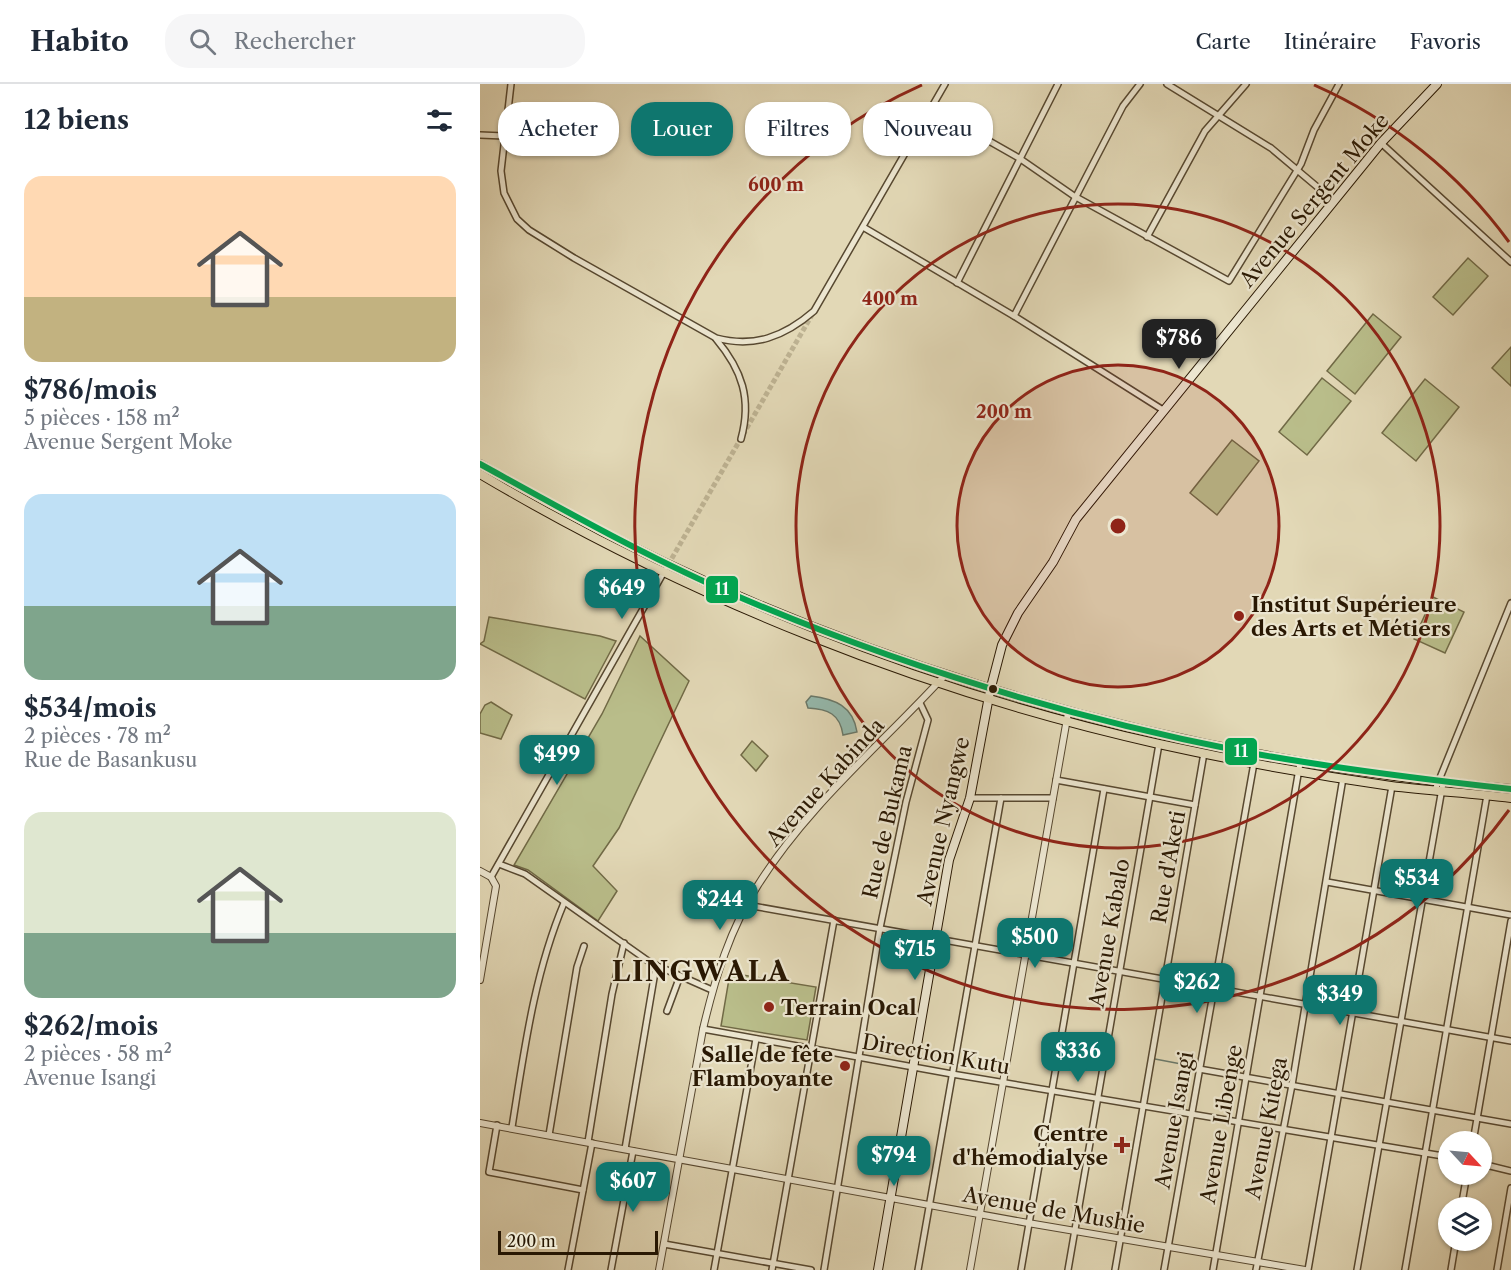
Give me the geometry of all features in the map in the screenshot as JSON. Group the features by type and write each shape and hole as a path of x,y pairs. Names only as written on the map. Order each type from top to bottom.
{"main road":[{"name":"Avenue Sergent Moke","path":"989,695 997,660 1010,626 1053,562 1069,530 1163,410 1381,143 1437,84"},
{"path":"480,464 601,531 690,574 812,626 946,674 989,695"},
{"path":"480,474 567,522 764,616 939,683 1159,744 1254,763 1300,767 1511,798"},
{"name":"Avenue Nyangwe","path":"878,1270 951,850 970,798 989,695"},
{"path":"1067,717 1174,738 1343,778 1392,786 1511,789"}],"street":[{"path":"509,102 511,84"},
{"path":"934,102 945,84"},
{"path":"957,284 1058,84"},
{"path":"1014,316 1074,196 1123,106 1140,84"},
{"path":"1167,84 1298,168 1334,201"},
{"path":"1147,237 1202,135 1216,115 1246,84"},
{"path":"993,143 1019,158 1074,196 1229,281 1258,229 1274,212 1339,84"},
{"path":"480,135 498,136"},
{"path":"1381,143 1511,262"},
{"path":"503,156 501,183 508,204 523,225 574,258 716,338 739,342 774,337 801,322 814,311 904,156"},
{"path":"863,227 1014,316 1163,410"},
{"path":"716,338 735,362 745,390 746,419 741,439"},
{"path":"491,877 666,569"},
{"path":"1357,1270 1422,899 1439,787 1511,603"},
{"name":"Avenue Kabinda","path":"659,1270 703,1029 712,990 729,941 747,905 772,864 817,808 946,674"},
{"name":"Rue de Bukama","path":"824,1270 880,928 906,802 928,720 920,703"},
{"path":"970,1270 1067,717"},
{"name":"Avenue Kabalo","path":"1068,1270 1159,744"},
{"name":"Rue d'Aketi","path":"1115,1270 1204,753"},
{"name":"Avenue Isangi","path":"1164,1270 1254,763"},
{"name":"Avenue Libenge","path":"1213,1270 1300,767"},
{"name":"Avenue Kitega","path":"1256,1270 1292,1085 1343,778"},
{"path":"1056,780 1195,805"},
{"path":"1307,1270 1354,1013 1392,786"},
{"path":"1021,1270 1104,789"},
{"path":"1405,1270 1487,795"},
{"path":"970,798 1053,798"},
{"path":"918,1270 1001,798"},
{"path":"499,864 525,874 656,966 712,990"},
{"path":"480,871 491,877 496,886 480,980"},
{"path":"1327,882 1511,915"},
{"path":"512,1127 532,1014 552,934 564,903"},
{"path":"747,905 1511,1041"},
{"path":"772,1267 834,920"},
{"path":"1475,1131 1511,921"},
{"path":"568,1270 583,1190 613,984 624,943"},
{"path":"549,1135 576,978 584,946"},
{"path":"625,1149 656,966"},
{"path":"667,1011 680,976"},
{"name":"Direction Kutu","path":"703,1029 952,1074 1192,1112 1438,1155"},
{"path":"714,1270 756,1039"},
{"path":"1199,1069 1511,1124"},
{"name":"Avenue de Mushie","path":"480,1123 512,1127 1075,1232 1307,1270"},
{"path":"497,1125 489,1172 583,1190"},
{"path":"611,1270 633,1151"},
{"path":"1492,1166 1511,1171"},
{"path":"1497,1270 1511,1188"},
{"path":"664,1244 772,1267 811,1270"},
{"path":"1451,1270 1454,1251"}],"green space":[{"path":"1468,258 1488,276 1453,315 1433,297"},
{"path":"1373,314 1401,337 1355,394 1327,371"},
{"path":"1511,347 1511,386 1492,368"},
{"path":"1322,378 1351,401 1307,455 1279,432"},
{"path":"1425,379 1459,407 1416,461 1382,433"},
{"path":"1232,440 1259,461 1217,515 1190,493"},
{"path":"1433,597 1464,612 1445,653 1414,639"},
{"path":"489,617 600,636 616,641 585,699 480,644 484,641"},
{"path":"640,636 689,681 619,828 593,866 617,891 598,921 528,870 514,865 602,714"},
{"path":"491,702 512,715 501,739 480,733 480,714 485,705"},
{"path":"752,741 768,756 756,771 741,755"},
{"name":"Terrain Ocal","path":"730,973 816,987 807,1040 721,1026"}],"water":[{"path":"811,696 828,699 841,705 852,716 857,732 843,735 836,717 827,711 808,708 806,702"}],"waterway":[{"path":"1155,1059 1197,1067"}],"tunnel":[{"path":"668,565 813,313"}],"transit line":[{"name":"11","path":"480,464 631,545 723,590 848,641 977,684 1108,721 1240,751 1375,773 1511,789"}],"place":[{"name":"Institut Supérieure des Arts et Métiers","path":"1239,616"},
{"name":"Terrain Ocal","path":"769,1007"},
{"name":"Salle de fête Flamboyante","path":"845,1066"},
{"name":"Centre d'hémodialyse","path":"1122,1145"}],"district":[{"name":"LINGWALA","path":"701,971"}]}
